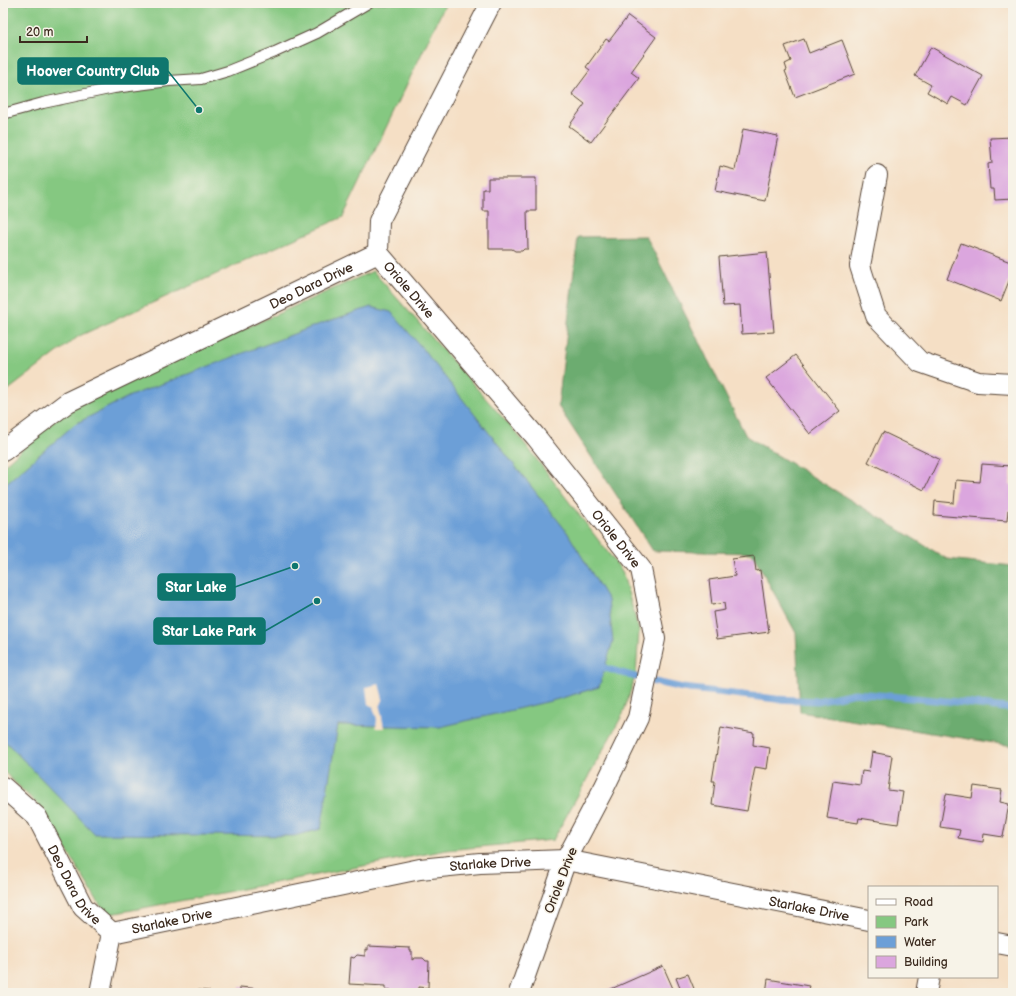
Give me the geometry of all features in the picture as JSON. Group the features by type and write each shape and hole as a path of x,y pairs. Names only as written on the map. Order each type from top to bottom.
{"street":[{"path":"378,253 379,221 490,3"},
{"path":"877,175 860,266 876,316 920,362 978,382 1013,384"},
{"name":"Deo Dara Drive","path":"3,451 68,402 378,253"},
{"name":"Oriole Drive","path":"378,253 536,437 642,569 655,639 638,718 604,788 566,860 519,993"},
{"name":"Deo Dara Drive","path":"3,787 37,817 83,907 112,934 100,993"},
{"name":"Starlake Drive","path":"112,934 420,869 480,863 566,860 868,920"},
{"path":"998,943 1013,946"},
{"path":"926,993 929,978"}],"lane":[{"path":"3,114 114,88 169,81 201,79 222,73 275,52 317,33 368,3"}],"green space":[{"path":"3,3 446,3 343,217 79,336 3,394"},
{"path":"646,236 746,436 947,559 1013,566 1013,746 800,712 796,633 752,553 653,551 558,406 578,237"},
{"path":"373,271 518,435 622,571 639,631 636,674 623,714 553,840 447,850 106,915 41,808 3,771 3,466 70,407"}],"water":[{"path":"371,307 391,312 423,349 567,532 608,600 613,641 599,687 555,700 440,727 338,725 321,829 294,836 95,834 3,739 3,486 75,424 130,396 320,324"}],"pier":[{"path":"379,684 383,699 380,707 384,728 376,728 377,719 373,707 368,704 366,687"}],"building":[{"path":"628,16 656,37 631,72 639,78 591,142 569,126 585,104 572,94 590,70 586,67 606,39 609,41"},
{"path":"804,39 809,53 842,40 855,74 795,97 785,71 787,70 785,64 791,61 785,46"},
{"path":"931,47 983,76 967,105 952,97 948,104 927,92 931,85 915,76"},
{"path":"743,129 778,136 765,201 715,191 720,166 735,170"},
{"path":"1013,137 1013,199 995,200 994,189 990,189 988,164 992,163 990,138"},
{"path":"488,178 536,178 536,211 527,211 528,249 515,251 512,249 489,249 489,211 483,211 483,189 488,189"},
{"path":"961,243 1013,263 1013,271 1001,301 947,279"},
{"path":"767,252 774,332 742,334 740,305 723,306 719,257"},
{"path":"796,355 840,411 810,434 766,378"},
{"path":"883,432 939,459 924,490 868,462"},
{"path":"982,464 1011,466 1010,485 1013,485 1013,510 1008,510 1007,521 934,515 935,501 954,503 956,480 980,482"},
{"path":"754,556 756,571 760,570 769,632 717,639 713,612 725,610 724,603 712,605 709,580 735,576 732,559"},
{"path":"721,727 754,733 753,745 770,748 767,769 755,767 747,811 712,805 715,781 712,781"},
{"path":"872,752 892,756 888,790 903,792 898,824 859,818 858,823 827,818 833,781 860,785 862,771 869,772"},
{"path":"974,786 1002,790 1000,802 1009,804 1003,837 984,834 983,842 958,838 960,830 940,827 946,794 972,798"},
{"path":"368,946 410,948 410,951 412,951 412,960 415,958 423,958 426,961 429,961 428,988 419,987 419,993 391,993 391,990 385,989 385,986 349,984 351,957 354,958 357,955 365,956 365,949 368,950"},
{"path":"663,966 675,993 602,993"},
{"path":"688,974 695,991 690,993 682,993 676,978"},
{"path":"768,979 809,986 808,989 830,992 766,993"},
{"path":"240,987 270,990 270,993 240,993"},
{"path":"199,990 209,991 212,993 193,993"}],"waterway":[{"path":"605,668 646,680 683,688 776,699 817,701 855,693 957,702 1013,709"}],"place":[{"name":"Hoover Country Club","path":"199,110"},
{"name":"Star Lake","path":"295,566"},
{"name":"Star Lake Park","path":"317,601"}]}
